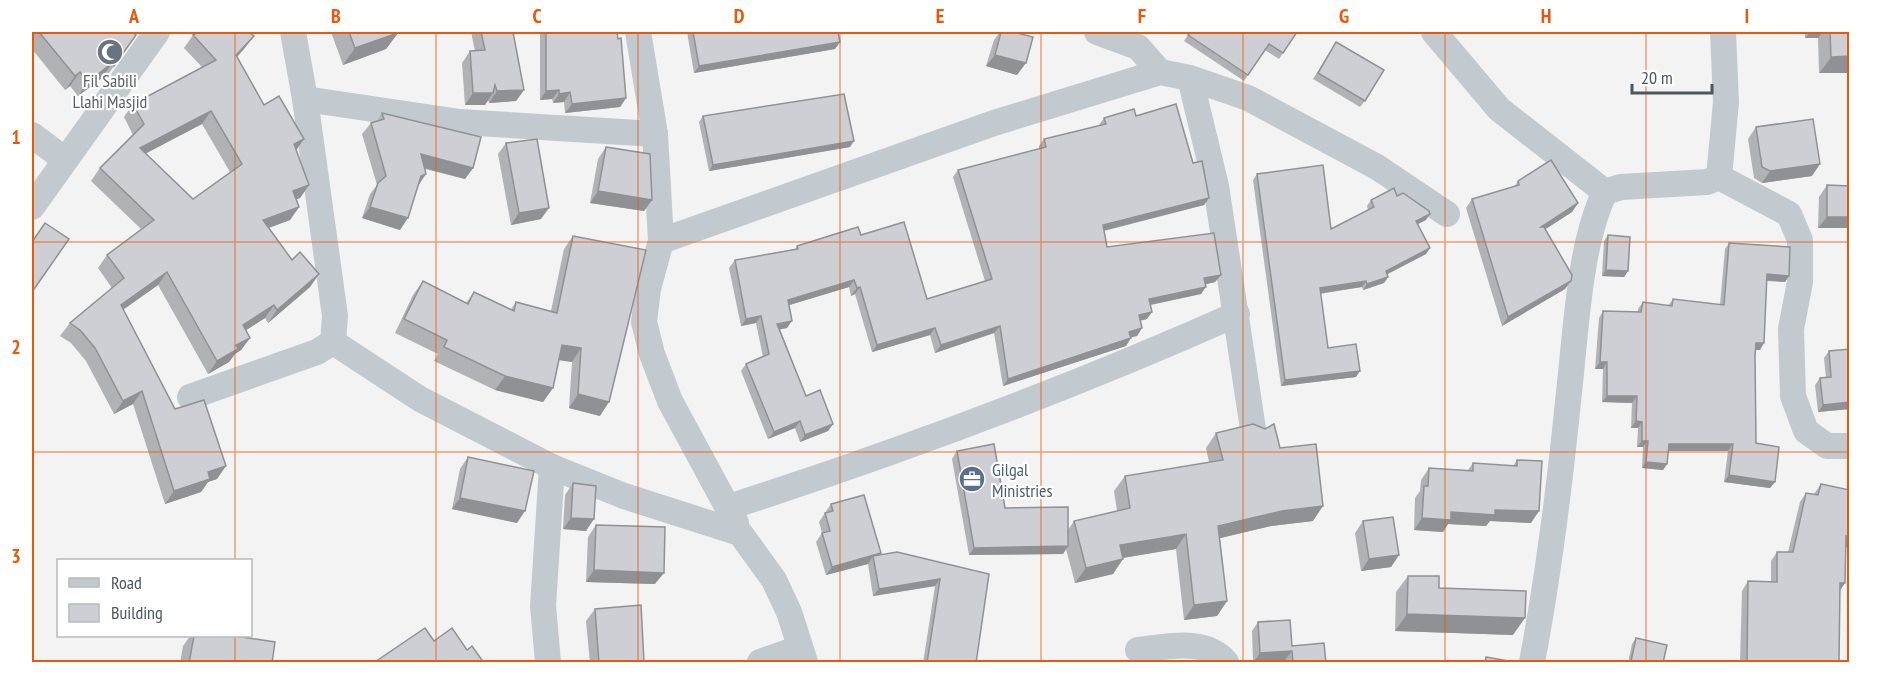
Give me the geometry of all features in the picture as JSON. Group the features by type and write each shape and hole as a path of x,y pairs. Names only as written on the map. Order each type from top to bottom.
{"street":[{"path":"32,207 64,159 157,32"},
{"path":"293,32 305,99 335,316 333,342"},
{"path":"638,32 654,134 661,241 648,289 644,322 652,354 669,401 729,507 740,533 774,580 789,612 803,655 760,663"},
{"path":"1098,32 1138,47 1160,72"},
{"path":"1434,32 1499,109 1605,192"},
{"path":"1719,177 1726,102 1723,32"},
{"path":"661,241 994,123 1160,72 1190,78 1248,98 1377,167 1447,214"},
{"path":"1190,78 1216,186 1253,429"},
{"path":"305,99 460,122 654,134"},
{"path":"32,135 64,159"},
{"path":"1532,663 1560,477 1580,290 1598,206 1605,192 1621,187 1707,182 1719,177"},
{"path":"1719,177 1789,214 1800,240 1800,282 1791,329 1793,396 1806,431 1827,446 1850,446"},
{"path":"729,507 866,462 1008,410 1135,360 1237,314"},
{"path":"190,397 317,351 333,342"},
{"path":"333,342 420,399 552,467 624,496 740,533"},
{"path":"548,663 543,606 552,467"},
{"path":"1137,650 1201,646 1219,654 1226,663"}],"building":[{"path":"39,32 133,32 136,35 114,66 112,63 88,82 80,72 75,76"},
{"path":"198,32 249,32 254,36 236,55 264,105 279,96 304,139 294,144 309,185 293,191 299,207 263,220 292,260 300,252 319,274 277,310 274,305 243,325 250,338 236,345 238,349 217,361 167,272 121,305 175,409 204,400 226,466 208,472 210,479 174,491 142,391 123,401 95,348 80,330 70,323 124,278 107,255 154,220 100,168 144,124 133,104 216,60 193,35","holes":["211,111 242,164 193,199 140,148"]},
{"path":"349,32 398,32 398,33 355,48"},
{"path":"481,32 513,32 524,90 497,91 495,85 493,93 473,93 470,51 485,50"},
{"path":"546,32 617,32 618,39 621,38 626,98 572,104 570,92 559,94 559,90 546,91"},
{"path":"693,32 838,32 840,42 699,66"},
{"path":"1001,32 1013,32 1033,37 1026,63 995,55"},
{"path":"1191,32 1297,32 1283,53 1269,44 1248,75 1188,35"},
{"path":"1830,32 1850,32 1850,56 1831,57"},
{"path":"1336,42 1384,70 1365,101 1318,73"},
{"path":"844,94 854,141 713,165 703,116"},
{"path":"1176,104 1193,163 1202,161 1209,198 1103,225 1107,247 1214,233 1221,275 1204,278 1206,287 1149,299 1152,312 1139,315 1142,328 1129,332 1131,338 1008,379 1000,326 941,345 935,328 877,345 860,287 857,288 854,280 788,300 792,321 777,324 806,396 820,390 833,424 805,435 800,421 774,432 746,364 769,354 761,316 746,319 735,260 798,249 797,246 858,227 861,235 904,222 927,299 992,279 958,170 1046,147 1044,139 1106,124 1104,118 1134,109 1136,116"},
{"path":"382,113 481,137 473,168 421,154 426,174 421,176 408,218 370,207 378,183 386,176 371,123 384,119"},
{"path":"1813,119 1820,164 1770,171 1762,167 1756,127"},
{"path":"537,139 549,208 519,213 506,143"},
{"path":"606,147 650,154 652,200 598,191"},
{"path":"1551,160 1578,203 1541,227 1544,227 1572,275 1571,281 1508,317 1472,199 1519,185 1518,181"},
{"path":"1323,165 1331,229 1374,207 1371,200 1394,188 1397,196 1403,193 1429,211 1430,214 1416,221 1430,248 1386,271 1388,277 1367,284 1366,281 1320,288 1328,348 1356,344 1360,371 1285,380 1257,174"},
{"path":"1827,185 1850,186 1850,217 1827,217"},
{"path":"45,223 69,239 32,292 32,242"},
{"path":"1608,235 1630,237 1628,271 1606,270"},
{"path":"573,236 646,250 609,402 578,394 581,348 562,345 553,388 505,376 444,347 447,340 404,319 423,281 468,304 474,292 514,311 516,302 557,313"},
{"path":"1729,243 1790,247 1789,276 1767,274 1764,343 1756,343 1755,356 1756,443 1779,447 1775,482 1729,475 1733,444 1669,444 1667,464 1646,462 1648,441 1642,441 1642,422 1636,421 1637,396 1607,396 1607,362 1600,362 1603,311 1641,312 1643,302 1672,306 1673,299 1724,305"},
{"path":"1850,349 1850,402 1823,405 1820,378 1831,377 1829,351"},
{"path":"1253,424 1265,429 1274,424 1280,448 1316,444 1323,506 1282,511 1218,526 1227,601 1194,605 1186,534 1120,545 1123,559 1086,568 1074,521 1130,508 1125,476 1223,460 1216,433"},
{"path":"994,444 1005,508 1068,507 1068,546 974,548 957,451"},
{"path":"468,457 534,471 525,511 460,498"},
{"path":"1517,460 1542,461 1539,511 1495,510 1495,515 1451,512 1451,520 1422,518 1424,486 1428,486 1429,468 1473,471 1473,463 1517,466"},
{"path":"573,483 596,486 594,519 571,518"},
{"path":"1821,484 1850,490 1850,537 1846,536 1845,583 1840,583 1839,663 1747,663 1748,581 1777,582 1777,552 1793,552 1806,493 1818,495"},
{"path":"864,495 881,553 832,567 822,533 830,531 825,513 833,511 831,504"},
{"path":"1393,517 1399,555 1369,559 1363,521"},
{"path":"596,525 665,527 664,573 594,570"},
{"path":"897,552 989,574 976,663 927,663 940,579 879,589 873,556"},
{"path":"1408,576 1439,576 1439,588 1526,591 1525,618 1407,614"},
{"path":"641,605 644,662 599,663 595,609"},
{"path":"1290,620 1292,646 1324,643 1326,663 1293,663 1292,651 1260,653 1258,622"},
{"path":"425,628 434,641 452,628 467,650 472,646 484,663 375,662"},
{"path":"194,637 242,637 275,642 272,663 189,663"},
{"path":"1636,638 1667,645 1663,663 1631,661"},
{"path":"1486,657 1514,662 1514,663 1485,663"}],"place":[{"name":"Fil Sabili Llahi Masjid","path":"110,52"},
{"name":"Gilgal Ministries","path":"972,479"}]}
